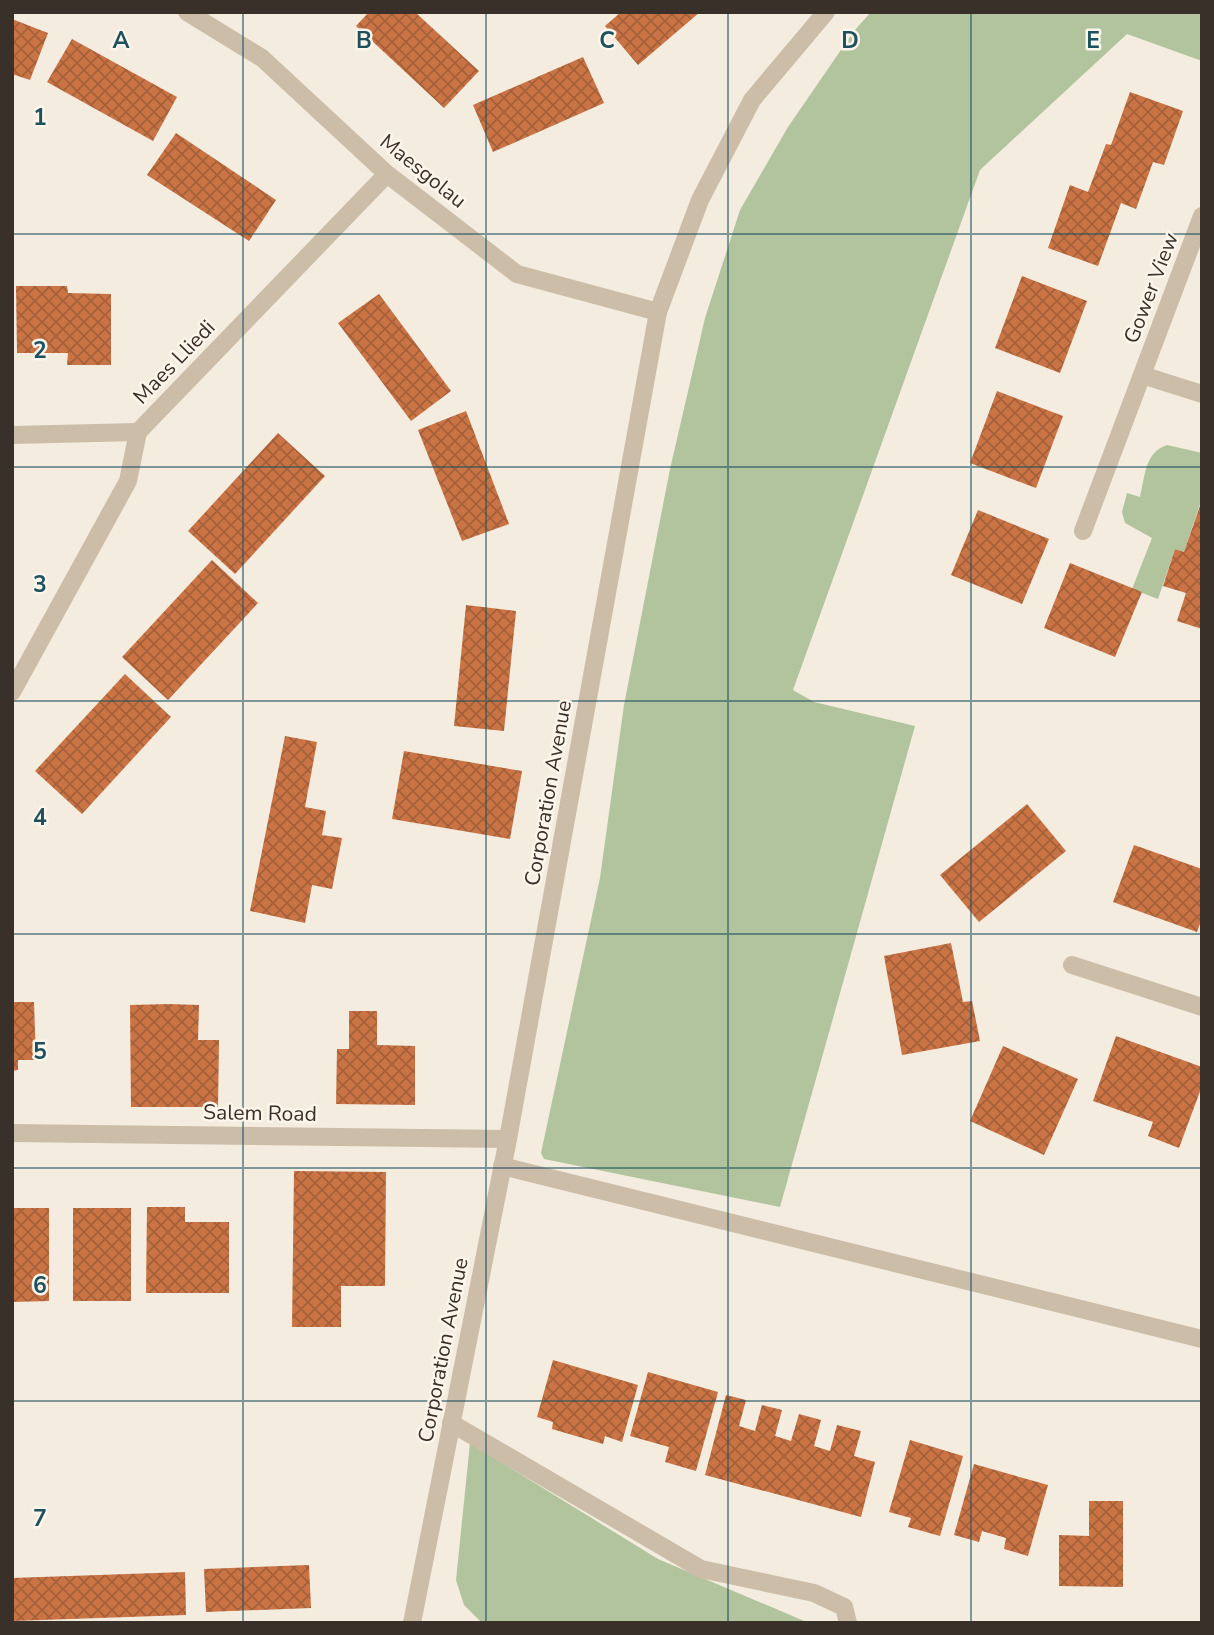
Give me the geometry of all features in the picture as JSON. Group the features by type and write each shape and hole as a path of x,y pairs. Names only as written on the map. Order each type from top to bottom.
{"street":[{"name":"Maesgolau","path":"187,12 262,58 387,174 517,274 659,312"},
{"name":"Corporation Avenue","path":"412,1623 508,1139 659,312 700,200 752,100 826,12"},
{"name":"Maes Lliedi","path":"12,692 128,481 138,432 387,174"},
{"name":"Gower View","path":"1083,531 1202,216"},
{"name":"Gower View","path":"1142,375 1202,394"},
{"path":"12,435 138,432"},
{"path":"1072,965 1202,1007"},
{"name":"Salem Road","path":"12,1133 508,1139"},
{"path":"502,1166 1202,1339"},
{"path":"451,1423 701,1569 814,1593 844,1607 848,1623"}],"green space":[{"path":"871,12 1202,12 1202,61 1127,34 980,170 793,690 814,702 915,726 780,1207 544,1159 541,1153 600,878 624,705 670,469 705,318 740,210 788,127 854,31"},
{"path":"1167,445 1202,453 1202,498 1184,552 1175,549 1158,599 1132,589 1152,538 1125,523 1122,512 1127,493 1140,497 1150,459 1160,448"},
{"path":"470,1443 658,1559 809,1623 482,1623 464,1605 456,1580"}],"building":[{"path":"369,12 415,12 479,71 444,108 356,26"},
{"path":"621,12 700,12 638,65 605,26"},
{"path":"12,19 48,33 30,80 12,74"},
{"path":"72,39 177,97 153,141 47,82"},
{"path":"583,57 604,103 493,152 473,105"},
{"path":"1130,92 1183,111 1164,165 1153,162 1136,209 1121,203 1098,266 1048,248 1070,185 1088,192 1106,144 1111,145"},
{"path":"176,133 276,200 249,241 147,175"},
{"path":"1022,276 1087,301 1060,373 995,348"},
{"path":"16,286 67,286 68,293 111,294 111,365 67,365 68,353 17,353"},
{"path":"379,294 451,391 411,421 338,323"},
{"path":"997,391 1063,416 1036,488 970,463"},
{"path":"466,411 509,524 462,541 418,430"},
{"path":"278,433 325,476 235,574 188,531"},
{"path":"1202,500 1202,629 1177,621 1186,593 1163,586 1175,549 1184,552"},
{"path":"978,510 1049,539 1022,604 951,575"},
{"path":"212,560 258,603 168,700 122,657"},
{"path":"1070,563 1142,592 1115,657 1044,628"},
{"path":"466,605 516,611 504,731 454,726"},
{"path":"125,674 171,717 82,814 35,771"},
{"path":"285,736 317,742 305,807 326,811 322,835 342,838 332,889 312,885 305,923 250,911"},
{"path":"404,751 522,771 510,839 392,819"},
{"path":"1027,804 1066,851 979,922 940,875"},
{"path":"1134,845 1202,869 1202,918 1197,932 1113,902"},
{"path":"951,943 963,1002 972,1001 980,1041 902,1055 884,956"},
{"path":"12,1002 34,1002 36,1060 18,1060 18,1070 12,1071"},
{"path":"130,1005 199,1005 198,1040 219,1040 218,1107 131,1107"},
{"path":"349,1011 377,1011 377,1045 415,1046 415,1105 336,1104 337,1049 349,1049"},
{"path":"1116,1036 1202,1067 1202,1086 1179,1148 1148,1136 1153,1122 1093,1101"},
{"path":"1003,1046 1078,1079 1044,1155 970,1121"},
{"path":"294,1171 386,1172 385,1286 341,1286 341,1327 292,1327"},
{"path":"147,1207 185,1207 185,1222 229,1222 229,1293 146,1293"},
{"path":"12,1208 49,1208 49,1301 12,1302"},
{"path":"73,1208 131,1208 131,1301 73,1301"},
{"path":"553,1360 638,1385 622,1442 605,1436 603,1444 552,1429 553,1422 537,1417"},
{"path":"648,1372 718,1392 696,1471 665,1462 669,1447 630,1436"},
{"path":"726,1395 746,1400 739,1426 755,1431 762,1405 782,1410 775,1436 791,1441 799,1414 821,1420 814,1446 830,1451 837,1425 861,1431 854,1456 875,1462 861,1517 705,1475"},
{"path":"910,1440 963,1456 940,1536 908,1527 911,1518 889,1512"},
{"path":"974,1464 1048,1485 1028,1556 1004,1549 1006,1538 982,1531 979,1542 954,1535"},
{"path":"1089,1501 1123,1501 1123,1587 1059,1586 1059,1535 1089,1536"},
{"path":"309,1565 311,1608 206,1612 204,1569"},
{"path":"185,1572 186,1615 12,1621 12,1578"}]}
